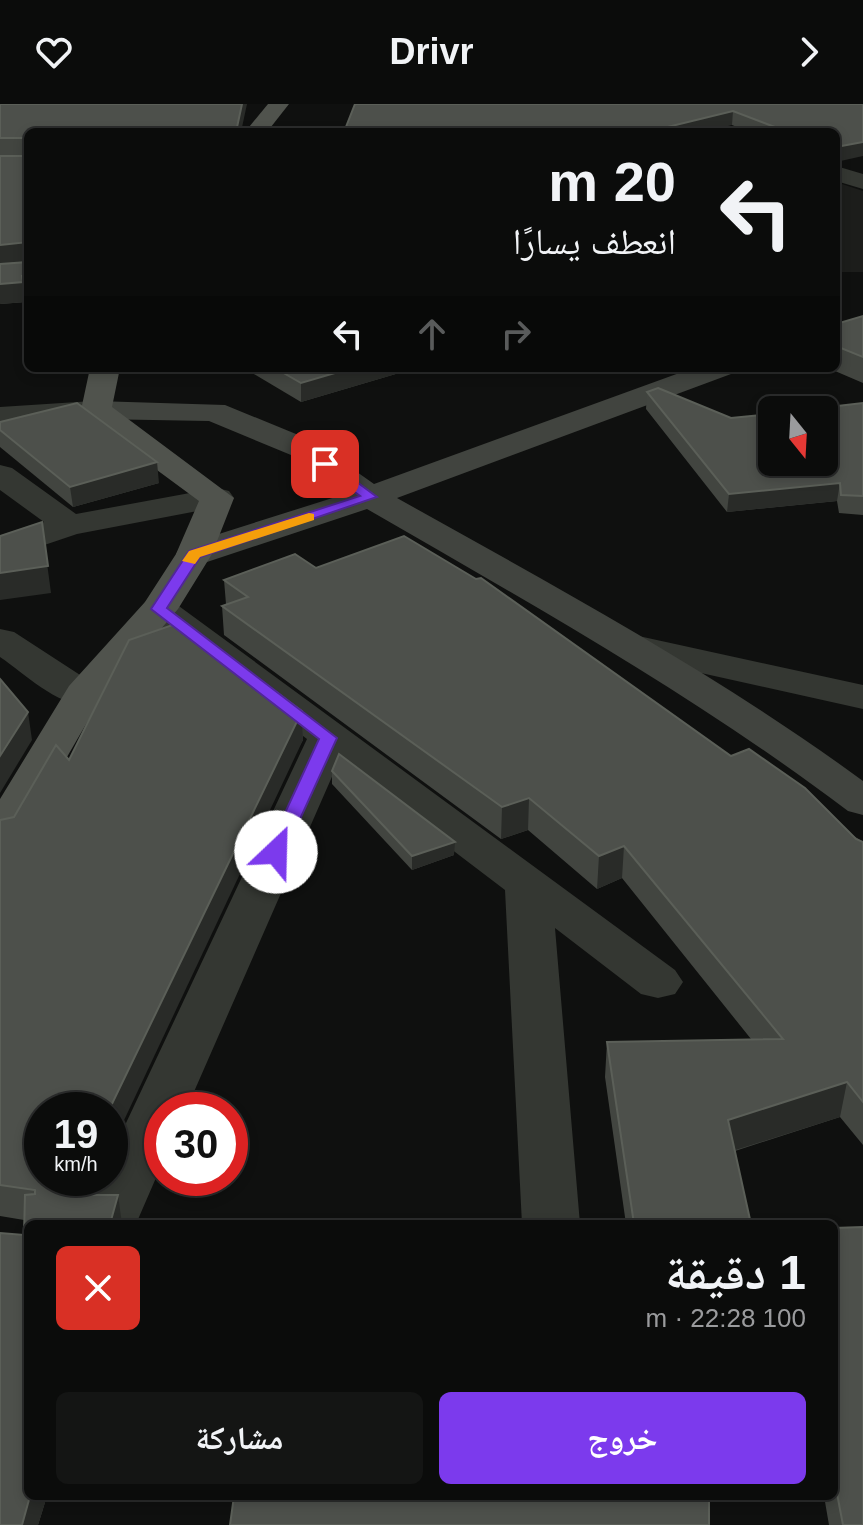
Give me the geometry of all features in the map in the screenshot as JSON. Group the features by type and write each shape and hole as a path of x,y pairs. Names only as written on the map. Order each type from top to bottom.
{"main road":[{"path":"259,128 279,104"},
{"path":"96,410 104,372"},
{"path":"194,554 370,497 710,372"},
{"path":"96,410 214,412 302,448 370,497 634,647 776,737 863,802"},
{"path":"0,836 83,695 159,609 194,554 217,498 96,410"}],"street":[{"path":"840,174 863,182"},
{"path":"0,416 96,410"},
{"path":"0,475 70,525"},
{"path":"0,549 70,525 217,498"},
{"path":"159,609 658,982"},
{"path":"0,640 83,695"},
{"path":"634,647 863,697"},
{"path":"109,1220 328,738"},
{"path":"528,887 551,1220"}],"shaded area":[{"path":"840,183 863,191 863,272 840,272"}],"building":[{"path":"0,104 242,104 237,128 24,128 24,138 0,138"},
{"path":"355,104 863,104 863,142 840,146 840,128 778,128 733,111 663,128 346,128"},
{"path":"0,156 24,156 24,242 0,245"},
{"path":"24,262 23,282 0,284 0,264"},
{"path":"863,316 863,357 840,348 840,323"},
{"path":"282,372 338,372 301,383"},
{"path":"658,388 731,418 758,415 758,476 838,476 838,406 863,403 863,496 841,495 840,483 729,494 647,392"},
{"path":"77,403 157,462 70,487 0,430 0,422"},
{"path":"42,522 48,566 0,573 0,536"},
{"path":"404,536 476,579 481,578 731,756 749,749 805,788 856,839 863,842 863,1102 847,1082 728,1120 750,1220 633,1220 607,1042 783,1039 624,846 599,856 529,798 502,807 222,606 248,597 224,580 295,554 316,568"},
{"path":"181,622 302,711 118,1092 24,1092 24,1188 0,1185 0,820 14,817 56,745 69,760 129,640"},
{"path":"0,679 28,712 0,756"},
{"path":"339,754 455,842 412,856 332,771"},
{"path":"25,1196 118,1196 111,1220 24,1220"},
{"path":"863,1227 863,1525 843,1525 838,1499 838,1228"},
{"path":"0,1233 24,1235 24,1500 29,1500 22,1525 0,1525"},
{"path":"233,1500 709,1500 709,1525 230,1525"}],"slow traffic":[{"path":"190,561 194,554 309,517"}],"route":[{"path":"276,852 328,738 159,609 194,554 370,497 325,464"}]}
